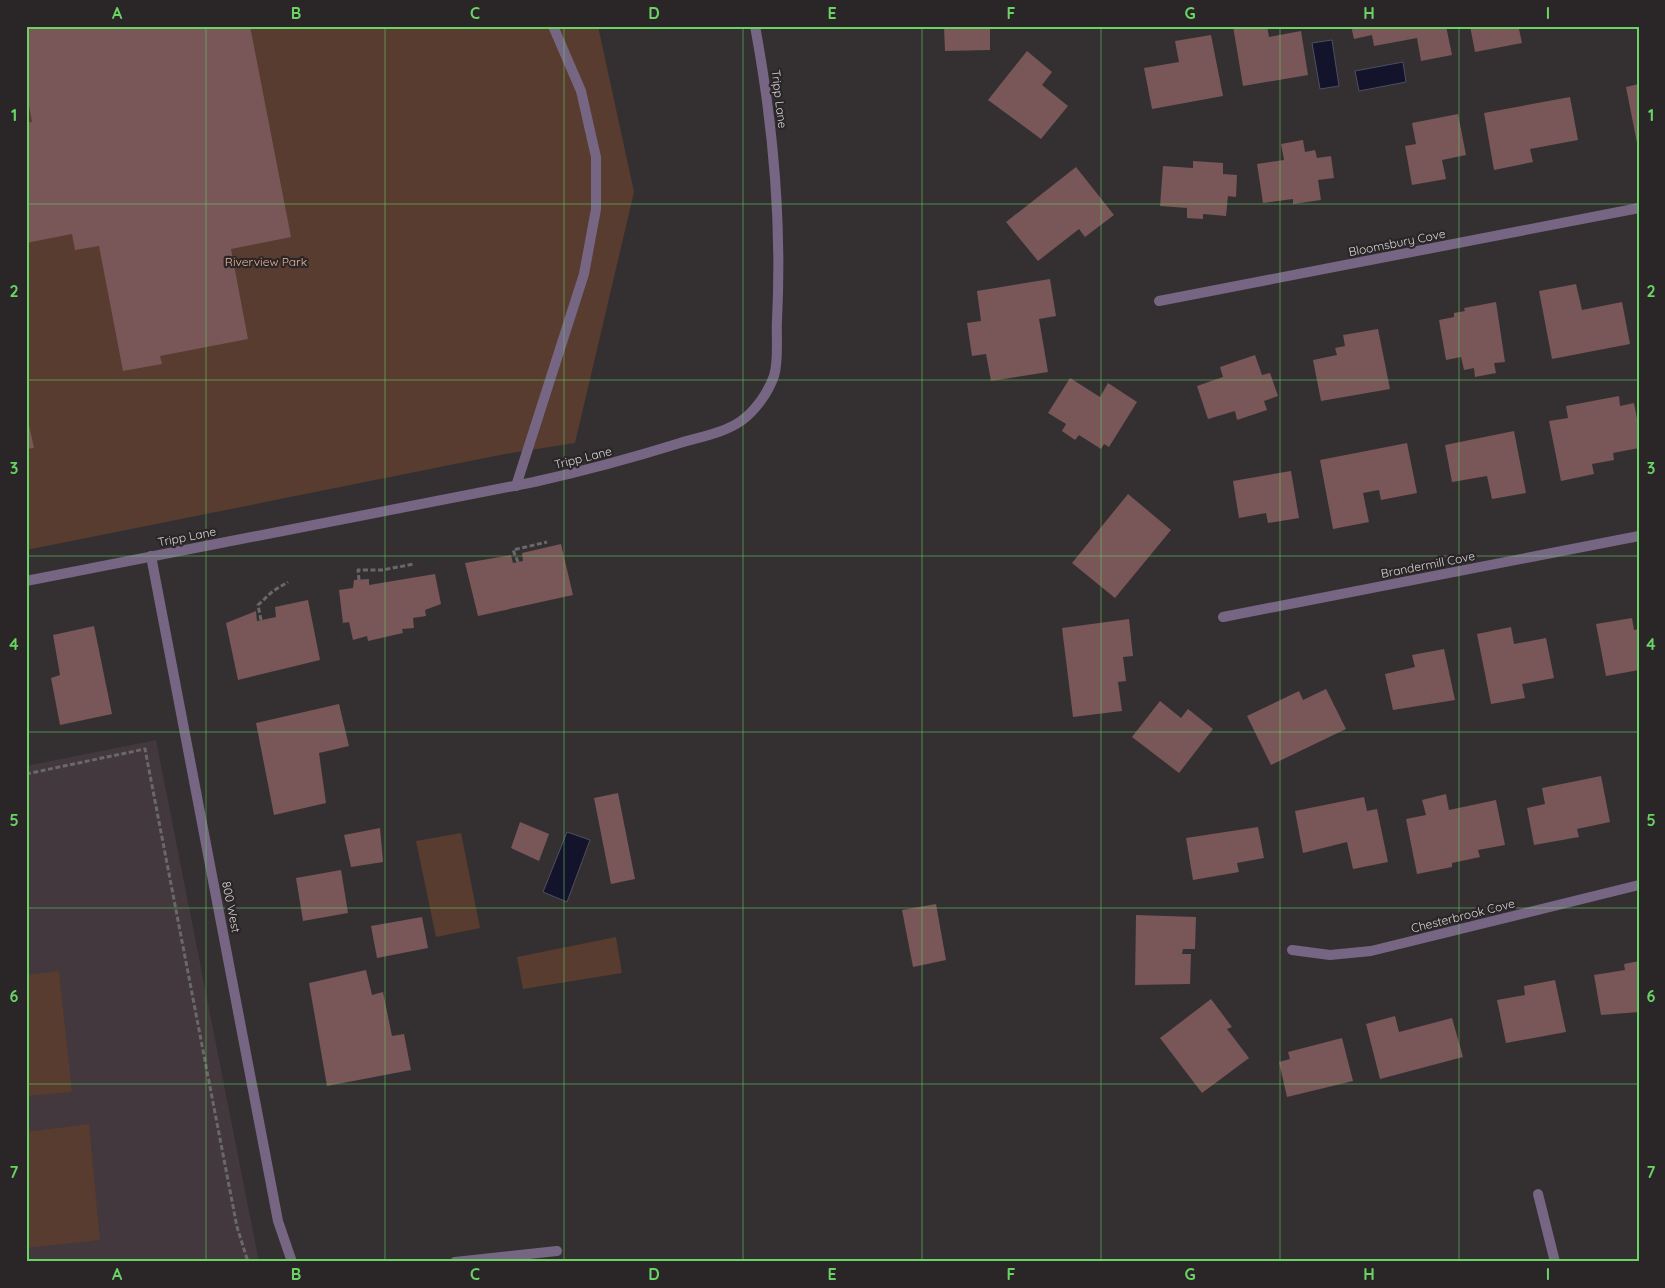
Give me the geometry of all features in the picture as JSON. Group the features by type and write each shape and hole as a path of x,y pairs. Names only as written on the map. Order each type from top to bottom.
{"street":[{"path":"516,486 584,274 596,209 596,157 581,91 553,26"},
{"name":"Tripp Lane","path":"26,581 516,486 596,468 716,432 741,421 764,398 774,375 779,248 767,91 755,26"},
{"name":"Bloomsbury Cove","path":"1159,301 1639,208"},
{"name":"Brandermill Cove","path":"1222,617 1639,536"},
{"name":"800 West","path":"151,556 278,1221 292,1262"},
{"name":"Chesterbrook Cove","path":"1292,950 1330,955 1372,951 1639,885"},
{"path":"1538,1194 1555,1262"},
{"path":"456,1262 556,1251"}],"path":[{"path":"518,562 513,550 547,542"},
{"path":"359,580 358,570 382,570 414,564"},
{"path":"261,620 258,605 288,582"},
{"path":"26,774 146,749 237,1227 248,1262"}],"shaded area":[{"path":"156,740 259,1262 26,1262 26,766"}],"green space":[{"name":"Riverview Park","path":"26,26 598,26 634,192 575,443 505,454 26,550"},
{"path":"461,833 480,928 436,937 416,841"},
{"path":"616,937 622,973 523,989 517,957"},
{"path":"59,971 72,1092 26,1096 26,975"},
{"path":"89,1124 100,1240 26,1248 26,1132"}],"water":[{"path":"1332,40 1339,86 1320,89 1312,43"},
{"path":"1403,62 1406,82 1359,91 1355,71"},
{"path":"567,832 590,840 567,902 543,892"}],"building":[{"path":"26,26 250,26 291,237 231,249 248,339 160,356 162,364 123,371 99,246 75,250 72,234 26,243 26,123 32,122 26,90"},
{"path":"944,26 990,26 990,50 945,51"},
{"path":"1233,26 1267,26 1269,37 1301,31 1308,75 1243,86"},
{"path":"1351,26 1446,26 1452,55 1421,61 1417,38 1374,46 1372,35 1354,39"},
{"path":"1470,26 1526,27 1519,29 1522,43 1475,52"},
{"path":"1211,35 1223,96 1152,109 1144,68 1179,62 1175,41"},
{"path":"1027,51 1052,72 1042,85 1068,106 1041,139 988,100"},
{"path":"1639,84 1639,143 1637,143 1626,87"},
{"path":"1570,97 1578,140 1530,149 1533,162 1494,170 1484,113"},
{"path":"1458,114 1466,155 1442,160 1446,179 1412,185 1405,146 1416,144 1412,123"},
{"path":"1303,140 1305,152 1315,150 1317,158 1331,156 1334,178 1318,180 1321,200 1293,204 1293,199 1263,203 1257,164 1284,160 1281,144"},
{"path":"1193,161 1223,163 1223,174 1237,175 1236,197 1228,196 1226,216 1203,214 1203,219 1187,218 1187,208 1160,206 1163,166 1193,168"},
{"path":"1076,167 1114,215 1085,237 1079,229 1038,261 1006,222"},
{"path":"1050,279 1056,316 1039,319 1048,372 991,381 986,354 972,356 967,323 981,321 977,291"},
{"path":"1576,284 1582,310 1622,302 1630,344 1552,359 1539,291"},
{"path":"1496,302 1505,362 1494,363 1496,373 1475,377 1474,368 1464,370 1461,357 1446,360 1439,320 1454,317 1454,313 1465,311 1464,308"},
{"path":"1378,329 1390,389 1321,401 1313,360 1337,355 1335,348 1345,346 1343,335"},
{"path":"1255,355 1262,375 1270,373 1278,396 1264,401 1267,410 1237,420 1235,411 1208,419 1197,386 1223,377 1220,367"},
{"path":"1070,378 1100,397 1108,383 1137,402 1109,447 1104,444 1101,449 1079,435 1075,440 1062,431 1066,424 1048,413"},
{"path":"1619,396 1620,406 1634,403 1639,429 1639,448 1613,453 1614,460 1592,464 1594,474 1561,481 1549,421 1568,418 1566,406"},
{"path":"26,411 34,448 26,449"},
{"path":"1514,431 1526,493 1492,499 1487,476 1452,482 1445,445"},
{"path":"1407,443 1417,493 1381,500 1379,490 1363,493 1369,522 1333,529 1320,460"},
{"path":"1291,471 1299,518 1268,523 1266,513 1239,518 1233,481"},
{"path":"1128,494 1171,530 1115,598 1072,563"},
{"path":"561,544 573,595 478,616 465,563 511,555 513,563 523,561 522,553"},
{"path":"435,574 441,604 425,610 426,616 413,618 414,628 402,629 403,633 368,641 367,636 353,640 349,622 343,623 339,590 353,588 354,580 369,579 369,585"},
{"path":"308,600 320,660 238,680 226,623 256,611 257,621 276,617 275,607"},
{"path":"1632,618 1634,630 1639,629 1639,670 1606,676 1596,624"},
{"path":"1129,619 1133,656 1123,657 1126,681 1118,682 1122,711 1073,717 1062,628"},
{"path":"94,626 112,714 60,725 51,678 60,675 53,635"},
{"path":"1511,627 1514,644 1546,638 1554,678 1522,684 1525,698 1491,704 1477,634"},
{"path":"1444,649 1455,700 1393,710 1385,674 1415,667 1412,655"},
{"path":"1326,689 1346,729 1271,765 1247,716 1299,691 1303,700"},
{"path":"1160,701 1181,718 1188,709 1213,729 1179,773 1132,737"},
{"path":"339,704 349,746 319,753 326,803 274,815 256,723"},
{"path":"1601,776 1610,822 1577,829 1579,837 1534,845 1527,808 1545,804 1542,788"},
{"path":"618,793 635,879 611,884 594,798"},
{"path":"1446,794 1449,810 1496,800 1505,845 1478,850 1480,857 1452,863 1452,867 1417,874 1406,819 1426,815 1422,800"},
{"path":"1364,797 1367,811 1377,809 1388,862 1353,869 1347,842 1303,853 1295,811"},
{"path":"520,822 549,834 539,861 511,848"},
{"path":"1258,827 1264,858 1237,863 1239,872 1193,880 1186,838"},
{"path":"380,828 383,862 351,867 344,835"},
{"path":"341,870 348,913 303,921 296,878"},
{"path":"936,904 946,960 913,967 902,910"},
{"path":"1136,915 1196,917 1195,949 1183,949 1182,954 1191,954 1190,984 1135,985"},
{"path":"422,917 428,948 377,958 371,926"},
{"path":"1639,961 1639,1012 1601,1015 1594,975 1625,970 1624,964"},
{"path":"366,970 372,995 383,992 392,1036 404,1034 411,1070 327,1086 309,983"},
{"path":"1555,980 1566,1032 1506,1043 1497,1000 1525,995 1524,986"},
{"path":"1211,999 1232,1027 1227,1029 1249,1058 1202,1093 1160,1038"},
{"path":"1395,1016 1399,1032 1452,1018 1463,1057 1380,1079 1366,1024"},
{"path":"1342,1038 1353,1081 1287,1097 1279,1062 1290,1059 1288,1052"}]}
